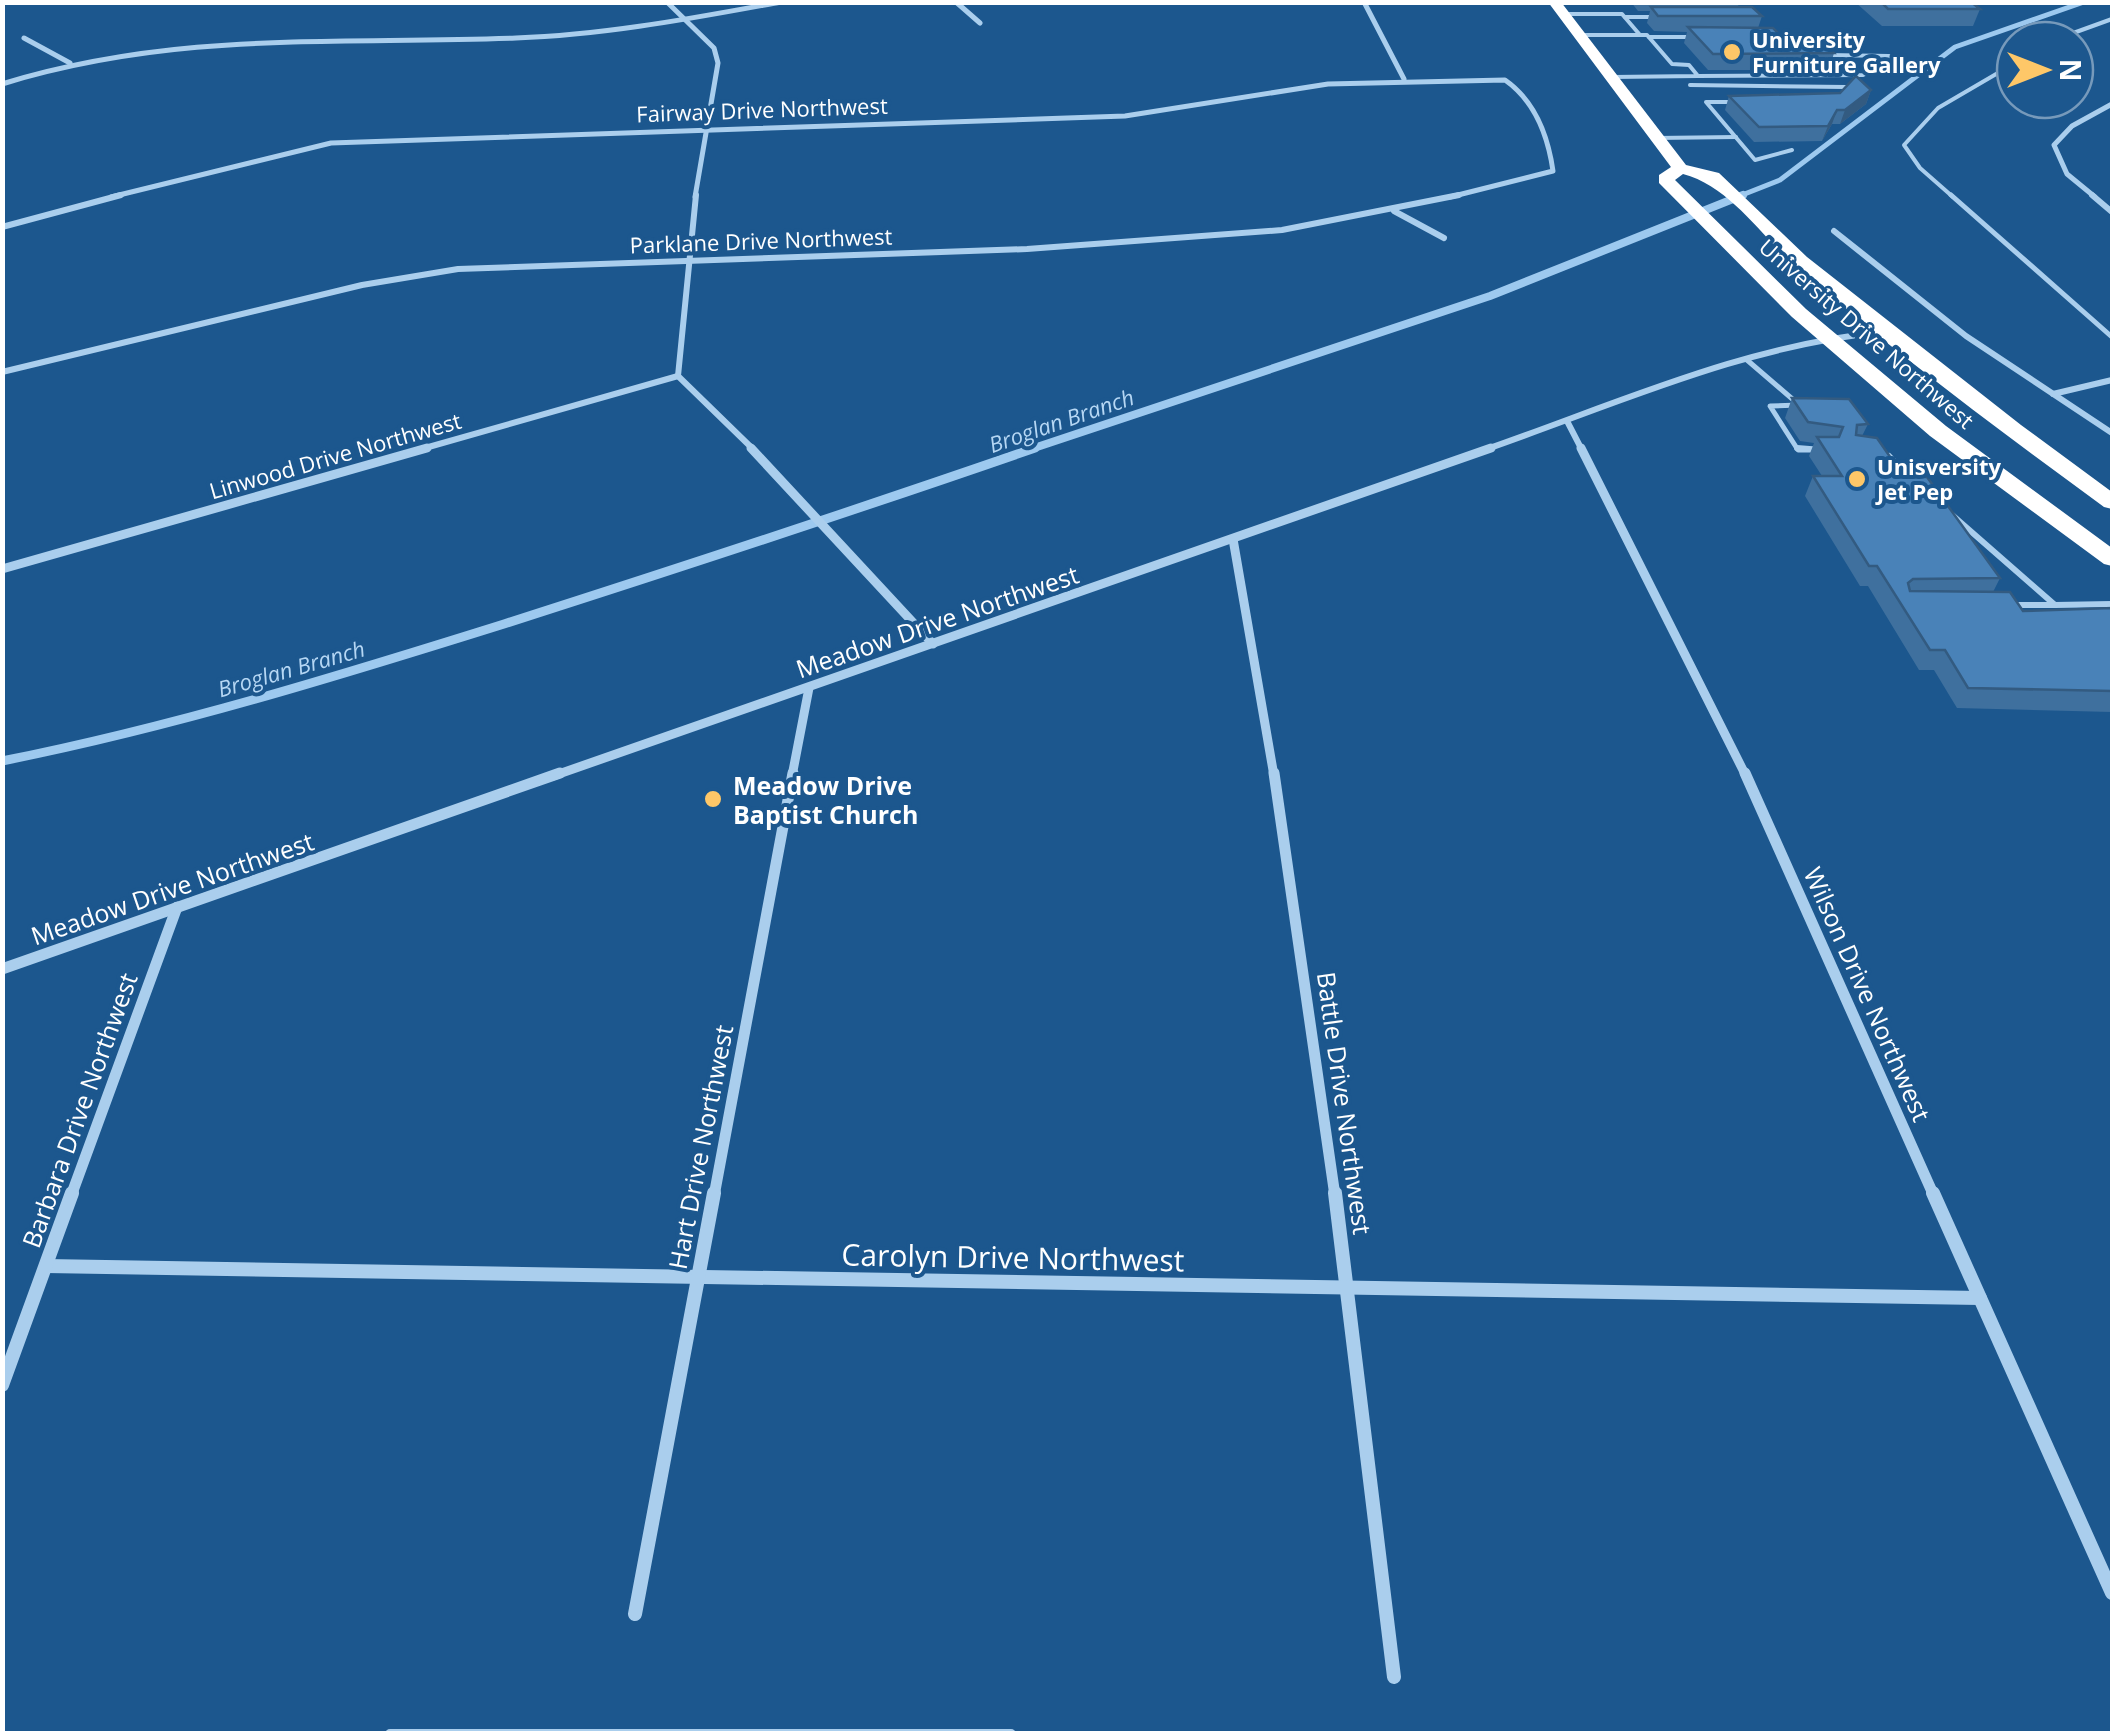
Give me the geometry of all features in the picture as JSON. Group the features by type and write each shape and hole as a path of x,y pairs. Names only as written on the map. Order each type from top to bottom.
{"highway":[{"name":"University Drive Northwest","path":"1558,8 1680,168 1714,178 1766,230 1889,332 2112,502"},
{"name":"University Drive Northwest","path":"1680,168 1665,179 1720,237 1827,336 1938,431 2112,559"}],"street":[{"path":"667,2 714,48 718,64 688,259 678,376 933,644"},
{"path":"2,84 70,63 198,44 520,38 781,2"},
{"path":"956,2 980,23"},
{"path":"1364,2 1404,79"},
{"path":"24,38 70,63"},
{"name":"Fairway Drive Northwest","path":"2,226 242,162 331,143 1125,116 1328,84 1404,79 1504,80 1519,88 1552,149 1553,171 1527,178"},
{"path":"2112,104 2072,126 2054,146 2067,174 2112,212"},
{"name":"Parklane Drive Northwest","path":"2,372 362,286 458,269 1161,241 1282,230 1393,210 1527,178"},
{"path":"1393,210 1444,238"},
{"path":"1834,231 1966,336 2112,434"},
{"name":"Meadow Drive Northwest","path":"2,969 1747,360 1827,336 1889,332"},
{"name":"Linwood Drive Northwest","path":"2,569 678,376"},
{"path":"2053,394 2112,380"},
{"name":"Wilson Drive Northwest","path":"1567,421 1716,712 2112,1594"},
{"name":"Battle Drive Northwest","path":"1233,538 1266,712 1348,1288 1394,1677"},
{"name":"Hart Drive Northwest","path":"635,1614 809,688"},
{"name":"Barbara Drive Northwest","path":"2,1385 177,907"},
{"name":"Carolyn Drive Northwest","path":"46,1266 1980,1298"}],"lane":[{"path":"1612,2 1640,35"},
{"path":"1558,8 1662,17"},
{"path":"1577,35 1702,38"},
{"path":"1650,37 1672,64 1689,64 1698,76"},
{"path":"1608,78 1863,75 1883,66 1889,56 1816,56"},
{"path":"1995,74 1962,93 1910,134 1904,146 1920,168 2112,337"},
{"path":"1683,76 1754,160 1792,150"},
{"path":"1690,85 1846,87 1834,102"},
{"path":"1706,102 1742,102"},
{"path":"1656,138 1736,137"},
{"path":"1747,360 1799,405"},
{"path":"1818,404 1770,406 1798,450 1830,450"},
{"path":"1884,451 1900,468 1994,472"},
{"path":"1940,503 2055,605"},
{"path":"1998,606 2112,604"},
{"path":"390,1734 1011,1734"}],"building":[{"path":"1881,2 1971,2 1980,9 1888,9"},
{"path":"1651,7 1752,7 1762,16 1658,16"},
{"path":"1688,27 1773,28 1791,46 1827,46 1834,53 1713,54"},
{"path":"1856,76 1871,90 1845,110 1837,110 1828,126 1759,127 1729,96 1840,93"},
{"path":"1792,398 1849,399 1868,424 1857,425 1856,435 1877,438 1904,477 1927,477 2000,578 1913,579 1908,583 1910,591 2010,592 2023,611 2112,608 2112,691 1968,688 1945,650 1930,650 1877,566 1869,566 1813,476 1842,476 1817,437 1839,437 1843,427 1808,422"}],"waterway":[{"name":"Broglan Branch","path":"1737,197 1780,180 1955,47 2084,2"},
{"name":"Broglan Branch","path":"1028,450 1490,296 1743,195"},
{"name":"Broglan Branch","path":"2,761 192,716 380,663 1035,448"}],"place":[{"name":"University Furniture Gallery","path":"1732,52"},
{"name":"Unisversity Jet Pep","path":"1857,479"},
{"name":"Meadow Drive Baptist Church","path":"713,799"}]}
